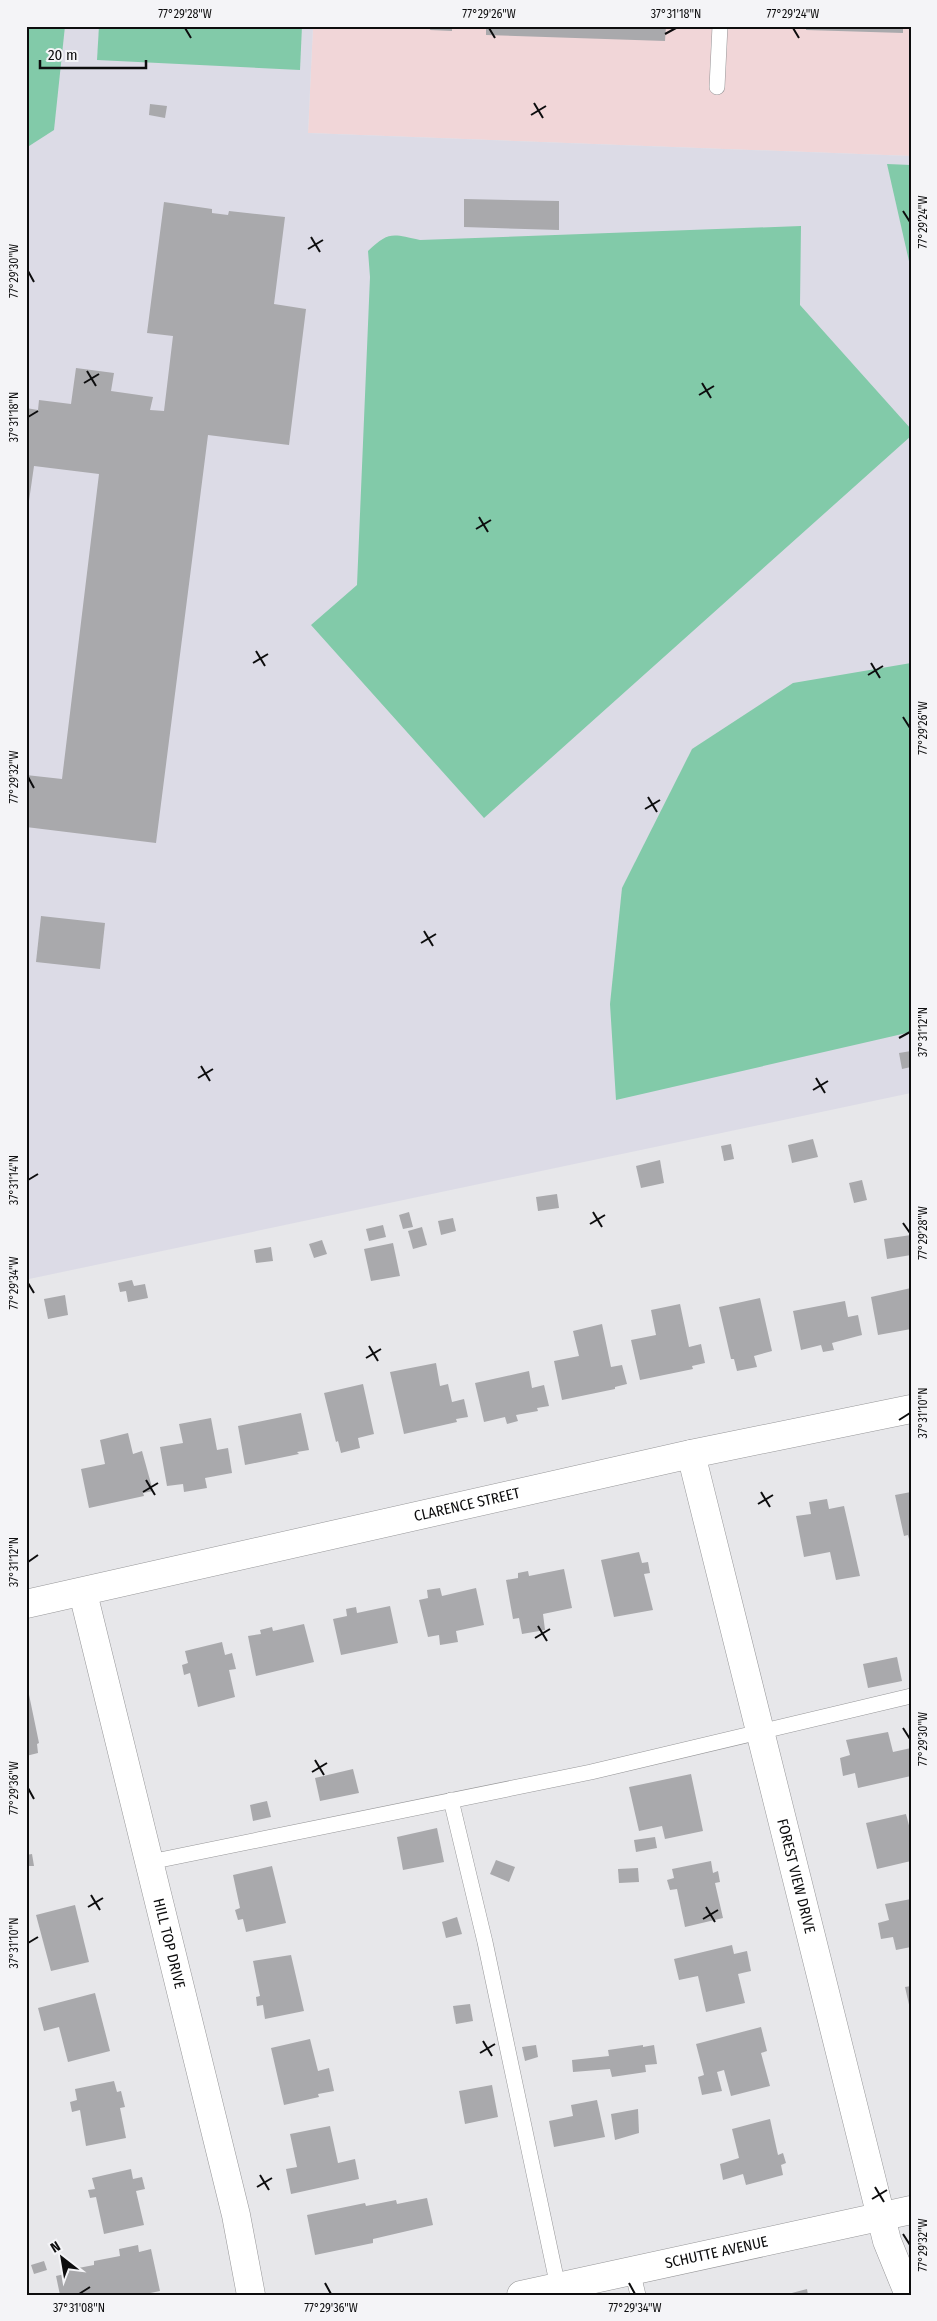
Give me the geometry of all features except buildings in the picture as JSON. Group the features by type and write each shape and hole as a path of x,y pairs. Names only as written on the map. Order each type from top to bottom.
{"street":[{"name":"CLARENCE STREET","path":"26,1604 83,1593 691,1454 911,1409"},
{"name":"FOREST VIEW DRIVE","path":"691,1454 887,2241 909,2295"},
{"name":"HILL TOP DRIVE","path":"83,1593 236,2215 251,2295"},
{"name":"SCHUTTE AVENUE","path":"522,2295 558,2287 635,2282 881,2216 911,2210"}],"lane":[{"path":"717,87 720,26"},
{"path":"150,1862 590,1772 911,1696"},
{"path":"451,1800 485,1942 558,2287"}],"shaded area":[{"path":"26,26 313,26 308,133 911,156 911,1093 29,1279 26,1269"},
{"path":"313,26 911,26 911,156 308,133"}],"green space":[{"path":"26,26 65,26 54,130 26,148"},
{"path":"99,26 302,26 300,70 97,60"},
{"path":"887,164 911,165 911,270"},
{"path":"801,226 800,305 911,429 911,436 484,818 311,625 357,585 370,277 368,251 381,240 391,236 403,236 420,240"},
{"path":"911,663 911,1032 616,1100 610,1004 622,888 692,749 793,683"}]}
